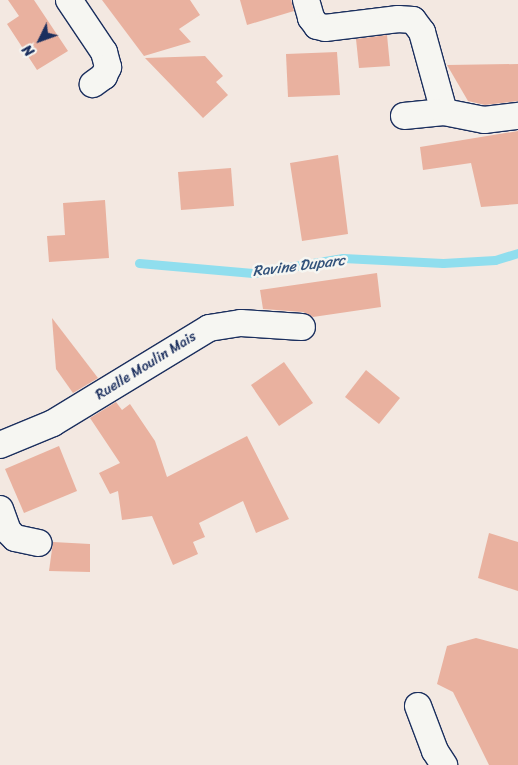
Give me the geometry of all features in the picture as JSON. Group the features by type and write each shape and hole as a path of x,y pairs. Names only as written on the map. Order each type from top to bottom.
{"street":[{"path":"68,0 104,52 108,67 104,76 93,84"},
{"path":"306,0 311,18 316,26 325,28 398,19 413,20 422,32 444,112"},
{"path":"404,116 444,112 484,120 518,116"},
{"name":"Ruelle Moulin Mais","path":"0,445 53,423 209,328 242,323 302,327"},
{"path":"0,509 8,531 15,538 38,543"},
{"path":"418,706 435,751 444,765"}],"building":[{"path":"8,0 34,0 68,51 37,70 7,24 19,16"},
{"path":"102,0 190,0 200,15 179,29 191,42 144,56"},
{"path":"240,0 291,0 294,11 247,25"},
{"path":"387,35 390,66 359,68 356,39"},
{"path":"337,52 340,95 288,97 286,54"},
{"path":"205,56 223,76 216,82 228,95 203,118 145,58"},
{"path":"518,64 518,101 485,105 468,101 447,65"},
{"path":"518,131 518,204 481,207 471,163 423,170 420,147"},
{"path":"338,155 348,234 302,241 290,163"},
{"path":"231,168 234,206 181,210 178,172"},
{"path":"105,200 109,258 49,262 47,236 65,235 63,203"},
{"path":"377,273 381,307 313,317 303,312 263,309 260,290"},
{"path":"52,318 98,378 73,393 56,369"},
{"path":"284,362 313,403 279,426 251,385"},
{"path":"366,370 400,398 379,424 345,397"},
{"path":"116,402 122,410 130,404 155,441 167,477 247,436 289,519 256,533 243,501 199,523 205,537 193,542 198,554 173,565 152,516 122,520 118,491 110,494 99,473 120,463 90,418"},
{"path":"59,446 77,491 24,513 5,469"},
{"path":"489,533 518,542 518,591 478,578"},
{"path":"53,542 90,544 90,572 49,571"},
{"path":"476,638 518,649 518,765 489,765 453,692 437,684 447,646"}],"waterway":[{"name":"Ravine Duparc","path":"139,263 253,273 343,258 443,263 495,260 518,253"}]}
